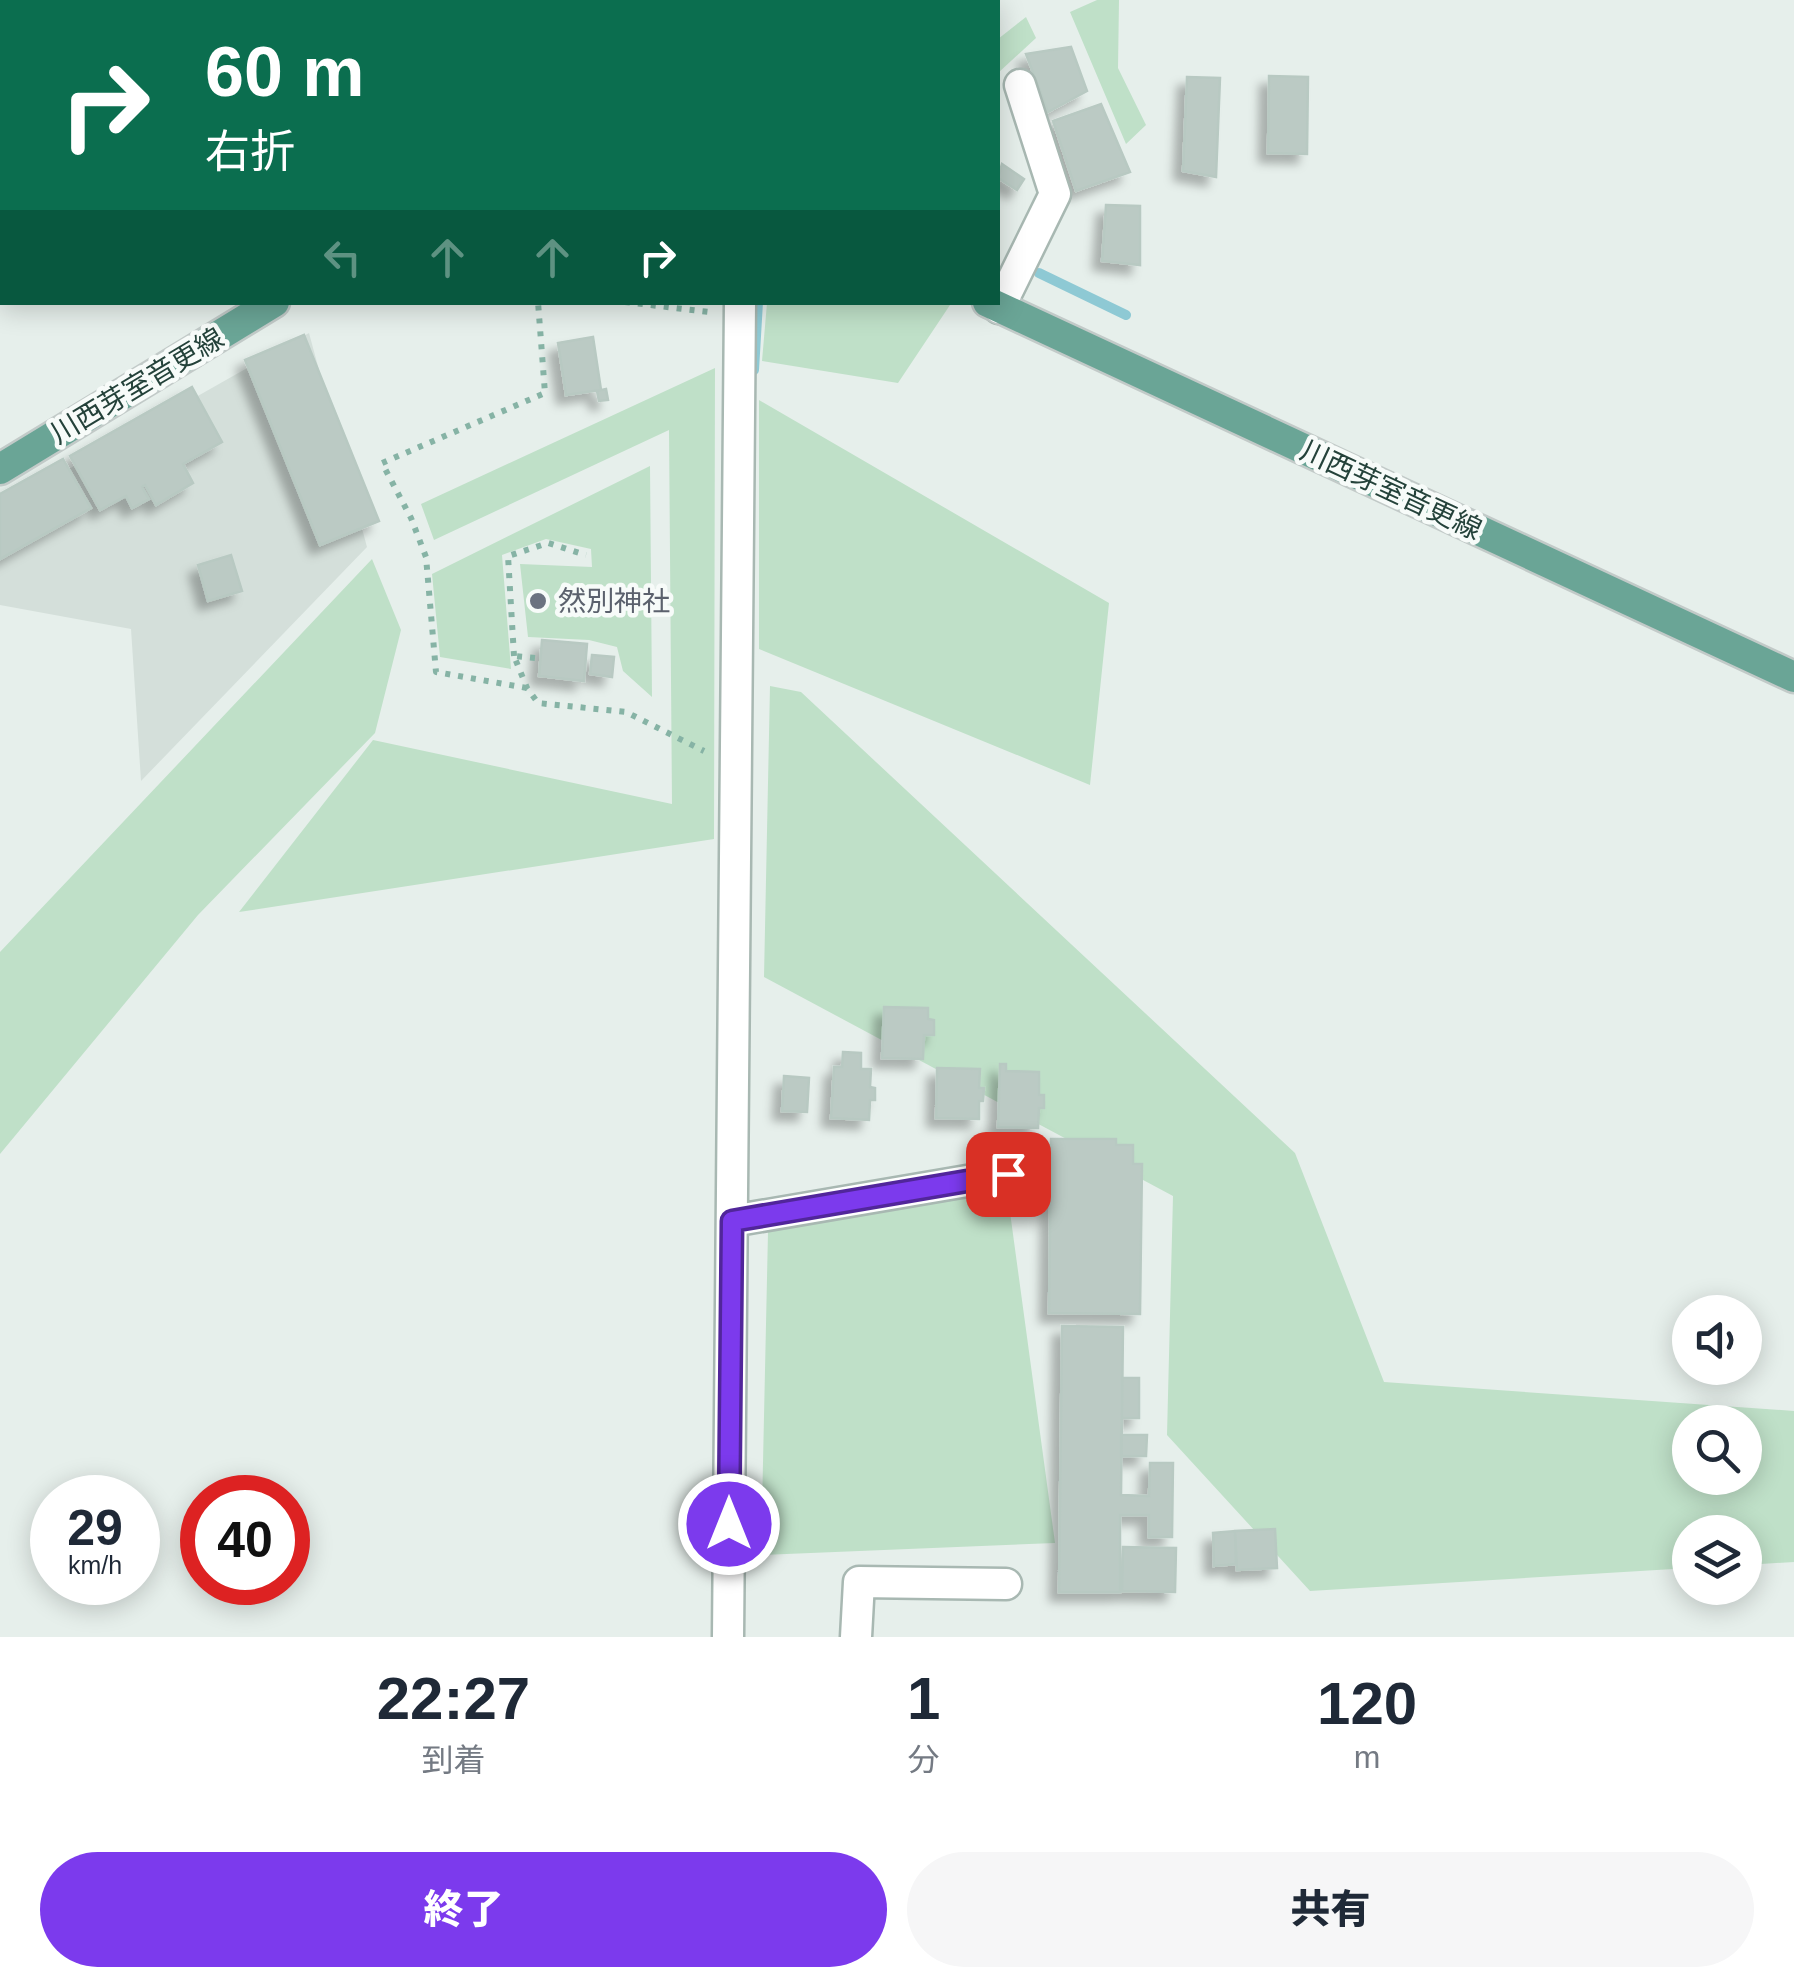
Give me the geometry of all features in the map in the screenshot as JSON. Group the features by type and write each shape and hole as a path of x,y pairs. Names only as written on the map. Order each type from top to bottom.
{"main road":[{"name":"川西芽室音更線","path":"0,469 269,305"},
{"name":"川西芽室音更線","path":"993,305 1794,677"}],"street":[{"path":"1000,292 1055,194 1020,85"},
{"path":"728,1637 732,1221 730,308"},
{"path":"732,1221 1008,1174"},
{"path":"856,1637 859,1582 1006,1584"}],"path":[{"path":"527,688 436,672 426,556 382,463 545,393 538,305"},
{"path":"678,305 730,308"},
{"path":"586,555 548,543 508,556 514,656 527,688 538,703 626,712 704,750"},
{"path":"514,656 536,658"}],"shaded area":[{"path":"309,333 367,547 141,781 131,629 0,605 0,508"}],"green space":[{"path":"1097,0 1119,0 1118,68 1146,125 1126,144 1070,12"},
{"path":"1026,17 1036,38 1000,71 1000,37"},
{"path":"767,305 950,305 898,383 762,361"},
{"path":"715,368 714,839 239,912 373,740 672,804 669,430 434,540 421,504"},
{"path":"759,400 1109,603 1090,785 759,649"},
{"path":"650,466 652,697 623,671 617,647 589,640 528,637 520,564 592,567 591,549 546,539 502,555 511,669 440,657 432,574"},
{"path":"372,559 401,630 375,733 198,915 0,1154 0,952"},
{"path":"770,686 801,692 1295,1153 1384,1382 1709,1405 1672,1405 1672,1495 1762,1495 1762,1409 1794,1411 1794,1562 1762,1564 1762,1515 1672,1515 1672,1569 1310,1591 1167,1435 1173,1196 764,977"},
{"path":"1007,1190 1055,1543 761,1555 768,1232"}],"building":[{"path":"1071,47 1087,91 1048,112 1026,54"},
{"path":"1269,76 1308,77 1307,154 1268,153"},
{"path":"1187,77 1220,78 1216,177 1183,171"},
{"path":"1101,104 1130,172 1076,191 1053,121"},
{"path":"1002,164 1024,179 1017,190 1000,179"},
{"path":"1106,205 1140,206 1140,265 1102,261"},
{"path":"304,335 379,521 320,545 245,360"},
{"path":"593,337 601,390 566,395 558,343"},
{"path":"192,387 222,442 183,464 193,483 156,505 145,485 142,487 149,499 132,508 126,496 100,510 70,456"},
{"path":"606,389 608,400 599,401 597,391"},
{"path":"63,459 91,508 0,559 0,494"},
{"path":"231,555 242,591 208,601 198,565"},
{"path":"542,640 587,644 584,681 539,676"},
{"path":"592,655 614,657 612,677 590,674"},
{"path":"884,1007 928,1008 928,1019 934,1020 934,1035 924,1035 923,1059 882,1058"},
{"path":"843,1052 861,1053 861,1069 871,1069 870,1087 875,1088 875,1100 870,1100 869,1120 831,1118 834,1067 842,1067"},
{"path":"1000,1064 1006,1064 1006,1071 1039,1072 1039,1095 1044,1095 1044,1108 1039,1108 1038,1128 998,1127"},
{"path":"937,1068 980,1069 979,1088 984,1088 979,1119 936,1118"},
{"path":"784,1076 809,1078 807,1112 782,1111"},
{"path":"1051,1139 1116,1139 1116,1145 1133,1145 1133,1164 1142,1164 1140,1314 1049,1313"},
{"path":"1062,1326 1123,1327 1121,1495 1149,1496 1150,1463 1173,1463 1172,1537 1149,1537 1149,1515 1120,1515 1120,1592 1059,1592"},
{"path":"1122,1378 1139,1378 1139,1418 1122,1418"},
{"path":"1121,1435 1147,1435 1146,1456 1121,1456"},
{"path":"1275,1529 1277,1568 1237,1570 1235,1531"},
{"path":"1235,1531 1236,1564 1214,1566 1213,1533"},
{"path":"1123,1547 1176,1548 1175,1592 1122,1591"}],"waterway":[{"path":"1039,273 1126,315"},
{"path":"754,370 758,305"}],"place":[{"name":"然別神社","path":"538,601"}],"route":[{"path":"729,1524 732,1221 1008,1174"}]}
